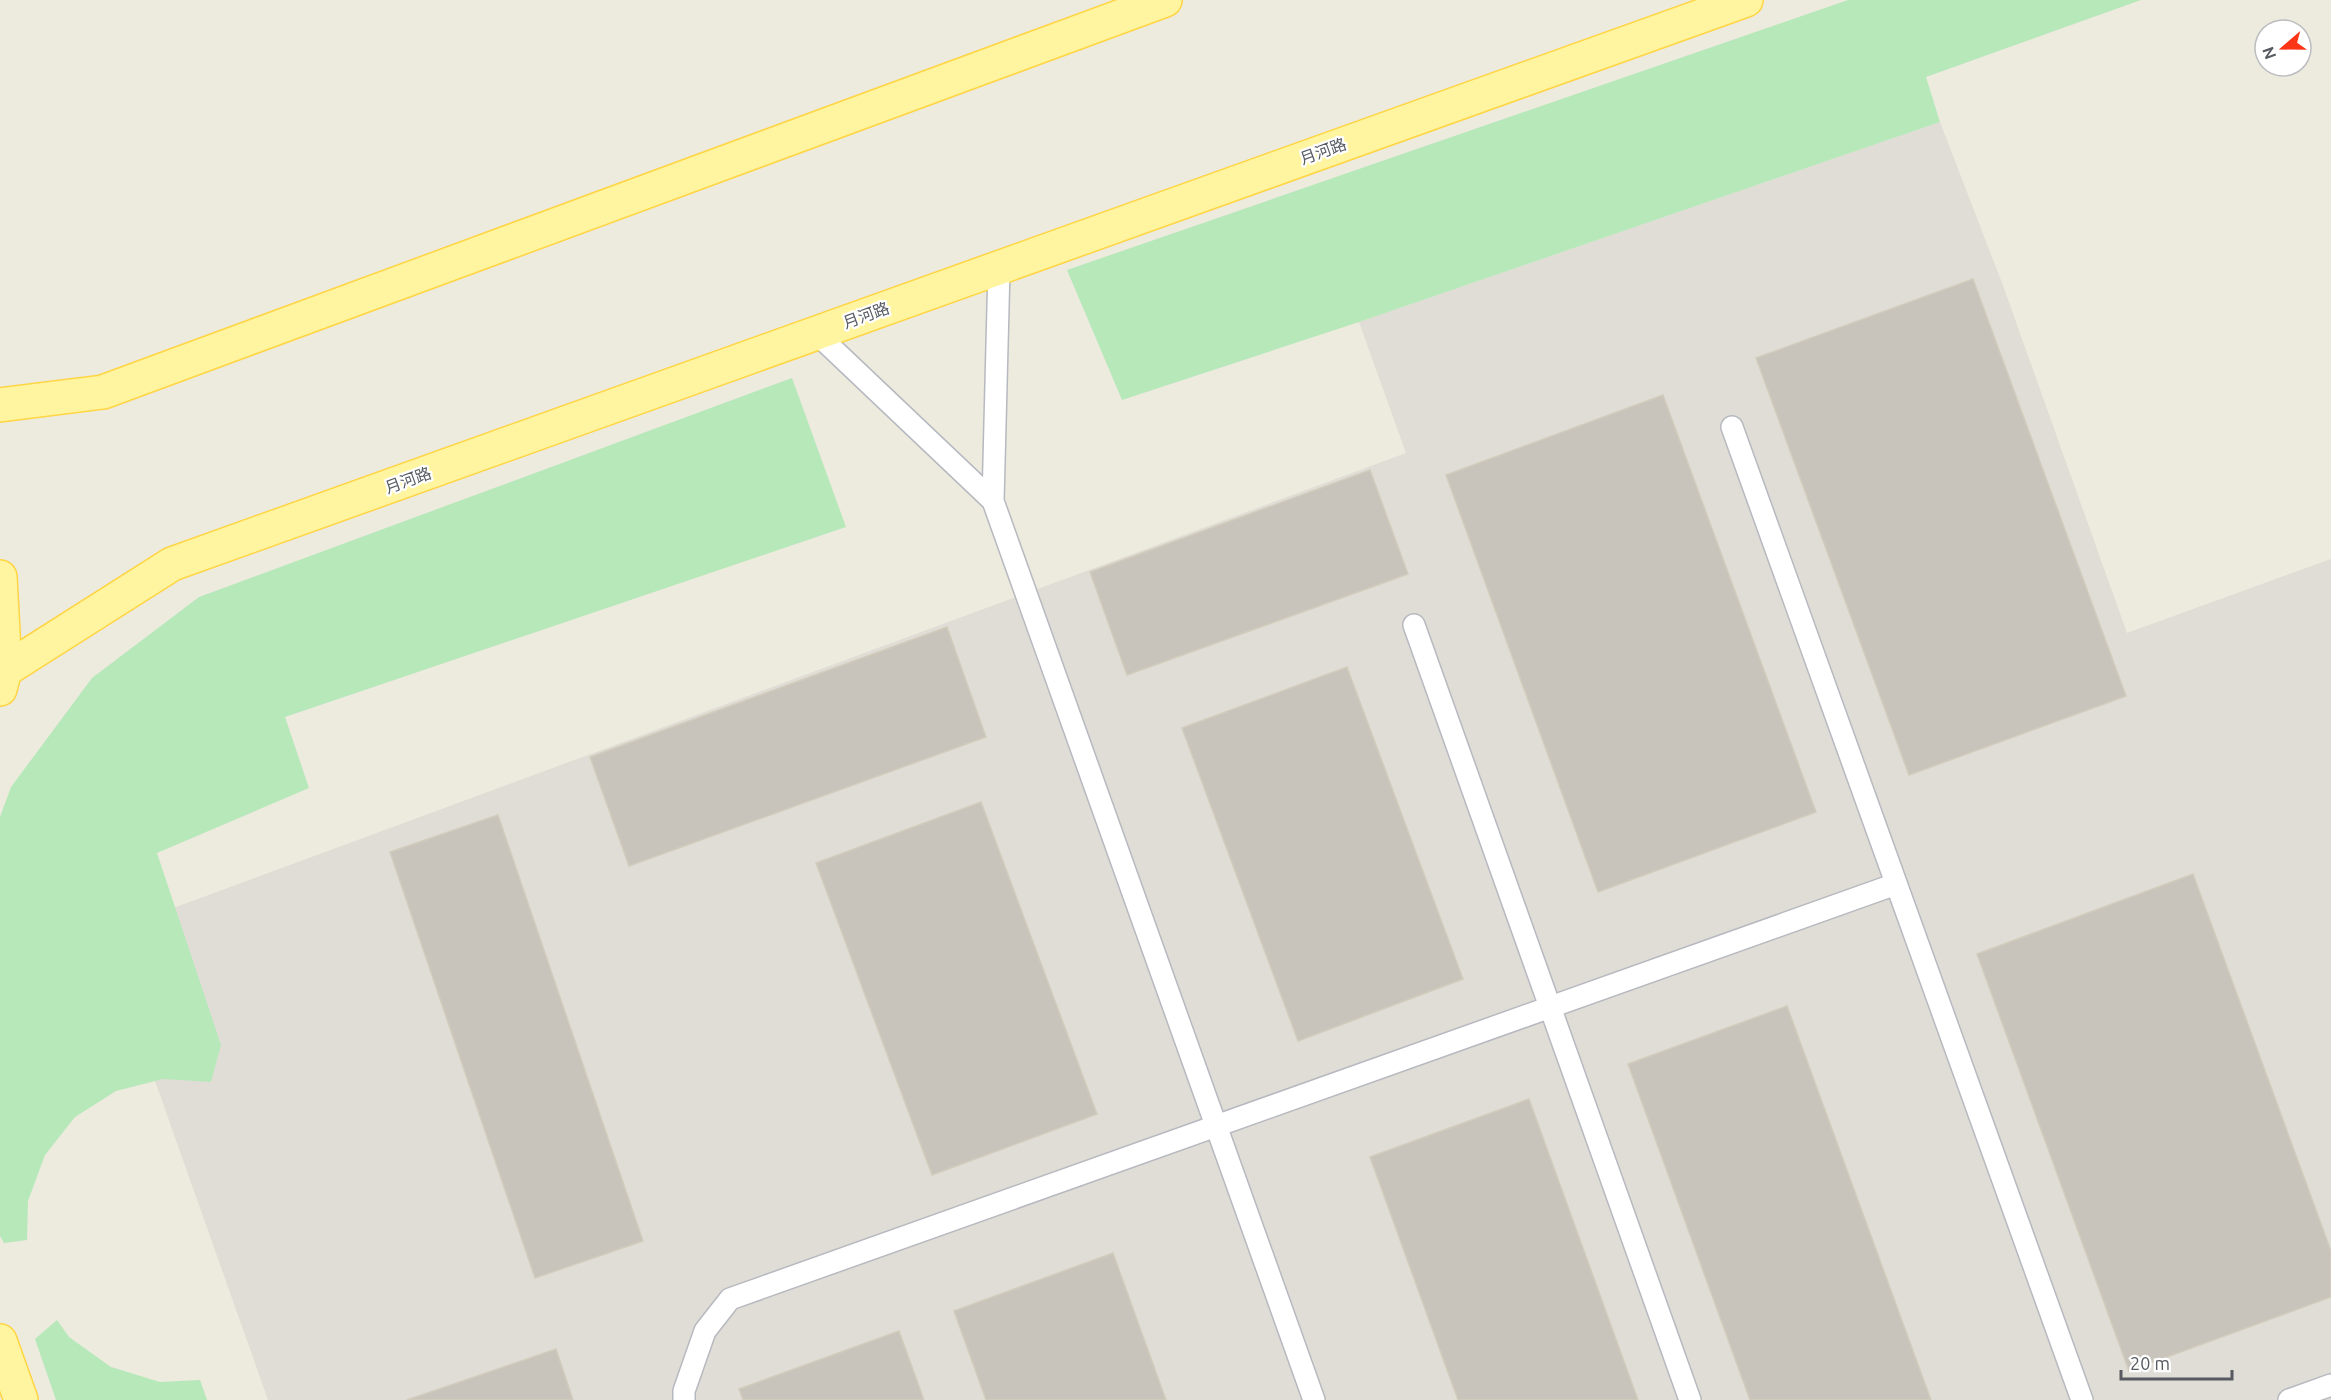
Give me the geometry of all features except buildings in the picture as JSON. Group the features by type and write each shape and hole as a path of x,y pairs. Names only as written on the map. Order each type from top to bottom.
{"main road":[{"path":"0,405 104,392 1165,0"},
{"name":"月河路","path":"2,680 172,564 1746,0"},
{"path":"0,577 2,680"},
{"path":"0,1341 21,1400"}],"lane":[{"path":"999,268 993,501 1314,1400"},
{"path":"816,333 993,501"},
{"path":"1732,427 2082,1400"},
{"path":"1414,625 1690,1400"},
{"path":"684,1400 684,1392 705,1330 730,1299 1896,884"},
{"path":"2289,1400 2331,1385"}],"shaded area":[{"path":"1940,122 2002,283 2127,633 2331,559 2331,1400 268,1400 103,934 1406,453 1359,322"}],"green space":[{"path":"1848,0 2141,0 1926,77 1940,122 1359,322 1122,400 1067,270"},
{"path":"792,378 846,527 285,717 309,788 157,853 221,1045 211,1082 163,1079 116,1091 75,1117 45,1155 28,1201 27,1240 4,1243 0,1236 0,817 11,787 92,678 199,597"},
{"path":"57,1320 69,1337 111,1367 160,1382 200,1380 207,1400 56,1400 35,1339"}]}
